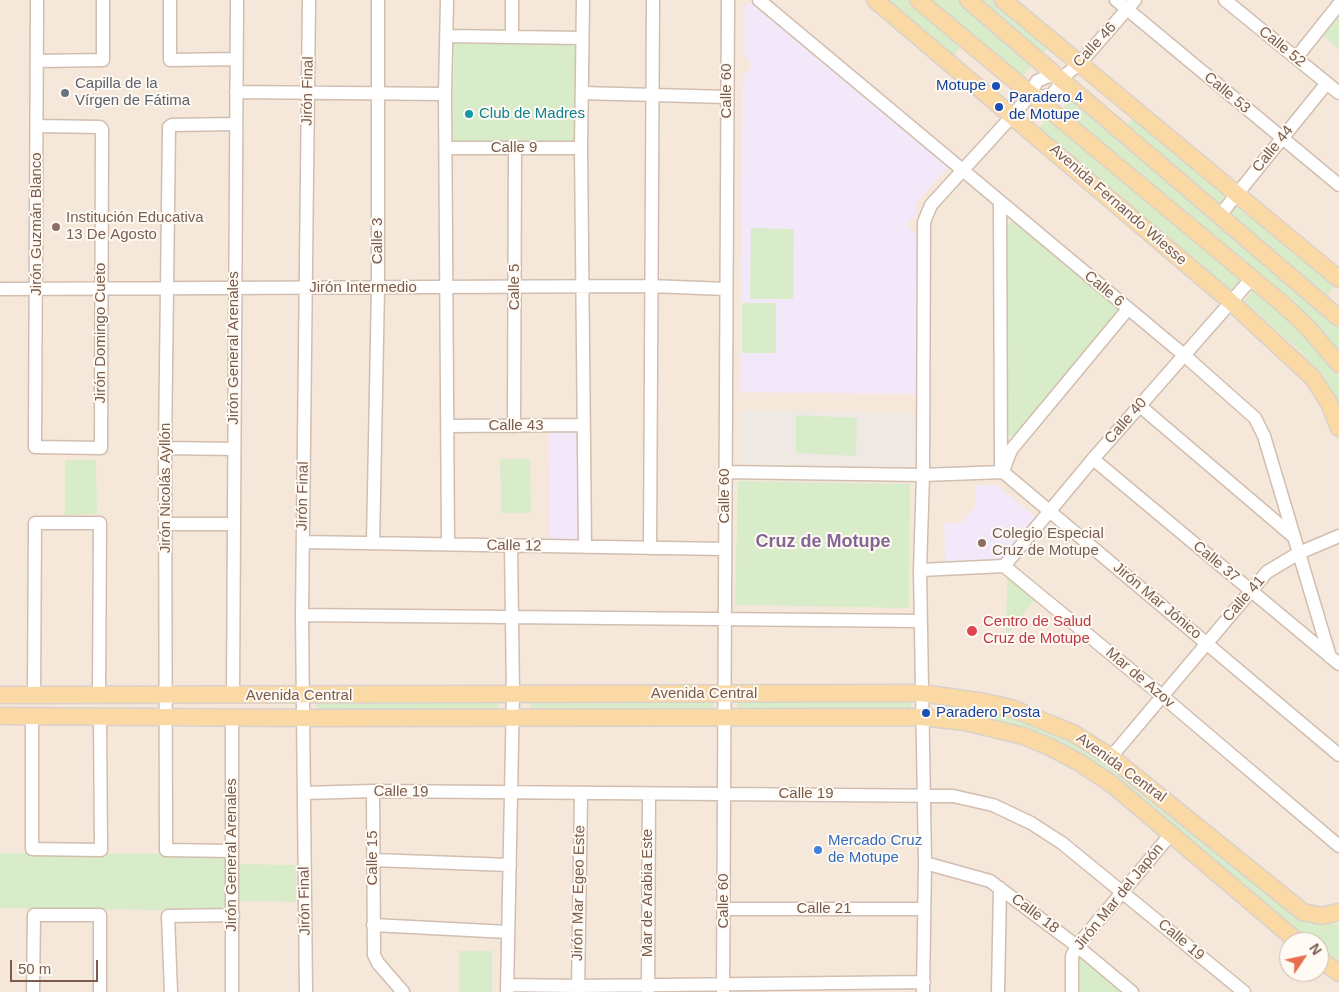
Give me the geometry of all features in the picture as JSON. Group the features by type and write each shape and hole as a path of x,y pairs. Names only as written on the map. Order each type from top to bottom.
{"main road":[{"name":"Avenida Fernando Wiesse","path":"875,0 1231,302 1313,378 1329,404 1339,428"},
{"name":"Avenida Fernando Wiesse","path":"918,0 1252,278 1308,328 1339,364"},
{"path":"968,0 1062,78 1339,318"},
{"path":"1003,0 1238,193 1339,279"},
{"name":"Avenida Central","path":"0,695 921,694 985,702 1011,708 1073,733 1111,757 1303,912 1322,916 1339,912"},
{"name":"Avenida Central","path":"0,716 232,718 921,717 965,722 1022,736 1050,747 1080,763 1113,786 1286,932"}],"street":[{"name":"Jirón Guzmán Blanco","path":"38,0 36,447 100,448"},
{"path":"38,61 102,60 104,0"},
{"path":"170,0 170,60 236,59"},
{"name":"Jirón General Arenales","path":"233,696 237,0"},
{"name":"Jirón Final","path":"308,989 302,615 309,0"},
{"name":"Calle 3","path":"373,543 378,288 378,0"},
{"path":"447,0 445,94 448,289 448,544"},
{"path":"512,0 512,37"},
{"path":"583,0 581,148 584,288 583,425 585,547"},
{"path":"650,548 653,0"},
{"name":"Calle 60","path":"723,988 728,0"},
{"name":"Calle 6","path":"759,0 1184,355 1255,418 1260,427 1335,661"},
{"name":"Calle 53","path":"1116,0 1131,5 1281,138 1339,185"},
{"name":"Calle 52","path":"1225,0 1339,93"},
{"path":"1296,58 1336,3"},
{"name":"Calle 46","path":"1030,94 1037,81 1043,77 1051,75 1062,78 1080,63 1131,5"},
{"path":"446,36 582,38"},
{"path":"511,546 513,695 507,988 924,987 925,863 922,794 920,570 923,475 924,222 931,206 1030,94 1041,97 1051,95 1057,89 1062,78"},
{"name":"Calle 44","path":"1220,215 1326,83"},
{"path":"236,92 445,94"},
{"path":"582,93 727,97"},
{"name":"Jirón Nicolás Ayllón","path":"232,851 166,850 165,448 170,126 236,124"},
{"name":"Jirón Domingo Cueto","path":"38,126 101,128 100,448"},
{"name":"Calle 9","path":"446,148 581,148"},
{"name":"Calle 5","path":"514,426 515,148"},
{"path":"1000,203 1002,472"},
{"name":"Calle 40","path":"1004,566 1093,458 1252,278"},
{"name":"Jirón Intermedio","path":"0,289 448,289 650,286 726,289"},
{"path":"1002,472 1011,450 1128,309"},
{"path":"1140,406 1294,536"},
{"name":"Calle 43","path":"448,426 583,425"},
{"path":"165,448 234,448"},
{"name":"Calle 37","path":"1093,458 1335,661"},
{"path":"725,472 923,475 1002,472"},
{"name":"Jirón Mar Jónico","path":"1002,472 1339,755"},
{"path":"34,695 35,523 100,523 99,695"},
{"path":"166,524 233,524"},
{"name":"Calle 41","path":"1111,757 1250,590 1272,568 1299,553 1339,536"},
{"name":"Calle 12","path":"303,542 725,550"},
{"path":"920,570 1004,566"},
{"name":"Mar de Azov","path":"1004,566 1161,695 1339,846"},
{"path":"302,615 920,621"},
{"path":"32,716 32,849 101,850 100,717"},
{"name":"Jirón General Arenales","path":"232,718 232,992"},
{"name":"Calle 19","path":"304,793 373,791 512,794 922,794 953,796 992,805 1031,823 1062,843 1244,992"},
{"name":"Calle 15","path":"373,791 374,955 378,963 403,992"},
{"name":"Jirón Mar Egeo Este","path":"578,989 581,794"},
{"name":"Mar de Arabia Este","path":"648,795 648,989"},
{"name":"Jirón Mar del Japón","path":"1072,992 1072,956 1077,946 1171,834"},
{"path":"373,860 510,865"},
{"name":"Calle 18","path":"925,863 990,881 1077,946 1132,992"},
{"path":"998,992 1000,888"},
{"name":"Calle 21","path":"724,909 924,909"},
{"path":"33,992 34,915 100,916 100,992"},
{"path":"171,992 168,916 233,915"},
{"path":"373,925 508,932"}],"shaded area":[{"path":"0,0 1339,0 1339,992 0,992"},
{"path":"752,2 949,166 916,203 917,215 909,221 908,228 918,236 916,394 740,392 743,76 751,68 750,62 743,54 744,6"},
{"path":"740,410 914,414 914,467 739,464"},
{"path":"549,433 578,433 579,539 550,540"},
{"name":"Colegio Especial Cruz de Motupe","path":"975,485 996,485 1038,519 1003,564 946,564 944,523 961,523 975,507"}],"green space":[{"path":"885,0 907,0 960,46 954,57"},
{"path":"926,0 959,0 1034,63 1020,80"},
{"path":"976,0 996,0 1051,45 1041,55"},
{"path":"1339,13 1339,49 1321,34"},
{"path":"454,41 576,43 576,143 453,141"},
{"path":"1073,97 1339,323 1339,355 1061,110"},
{"path":"1135,116 1226,194 1218,205 1127,125"},
{"path":"1048,118 1241,281 1232,291 1039,128"},
{"path":"1236,203 1335,285 1327,296 1229,212"},
{"path":"1014,222 1120,310 1016,438 1000,433 1001,226"},
{"path":"751,228 794,229 793,299 750,299"},
{"path":"1253,290 1315,344 1333,367 1339,377 1339,409 1316,371 1301,352 1244,301"},
{"path":"742,303 776,303 776,353 742,353"},
{"path":"796,415 857,418 856,456 796,453"},
{"path":"500,459 530,459 531,513 501,513"},
{"path":"65,460 96,460 97,514 65,515"},
{"path":"738,481 910,484 909,608 735,605"},
{"path":"1007,576 1034,600 1006,636"},
{"path":"737,699 911,699 911,713 737,712"},
{"path":"316,700 499,700 498,712 317,710"},
{"path":"531,700 714,700 713,713 530,712"},
{"path":"935,700 986,706 1094,750 1176,814 1309,924 1339,924 1339,967 1329,959 1329,932 1294,932 1071,754 935,716"},
{"path":"0,853 228,854 227,911 0,908"},
{"path":"236,864 296,865 296,902 236,901"},
{"path":"459,951 492,951 492,992 459,992"},
{"path":"1078,955 1123,992 1075,992"}],"place":[{"name":"Motupe","path":"996,86"},
{"name":"Capilla de la Vírgen de Fátima","path":"65,93"},
{"name":"Paradero 4 de Motupe","path":"999,107"},
{"name":"Club de Madres","path":"469,114"},
{"name":"Institución Educativa 13 De Agosto","path":"56,227"},
{"name":"Colegio Especial Cruz de Motupe","path":"982,543"},
{"name":"Centro de Salud Cruz de Motupe","path":"972,631"},
{"name":"Paradero Posta","path":"926,713"},
{"name":"Mercado Cruz de Motupe","path":"818,850"}],"district":[{"name":"Cruz de Motupe","path":"823,542"}]}
